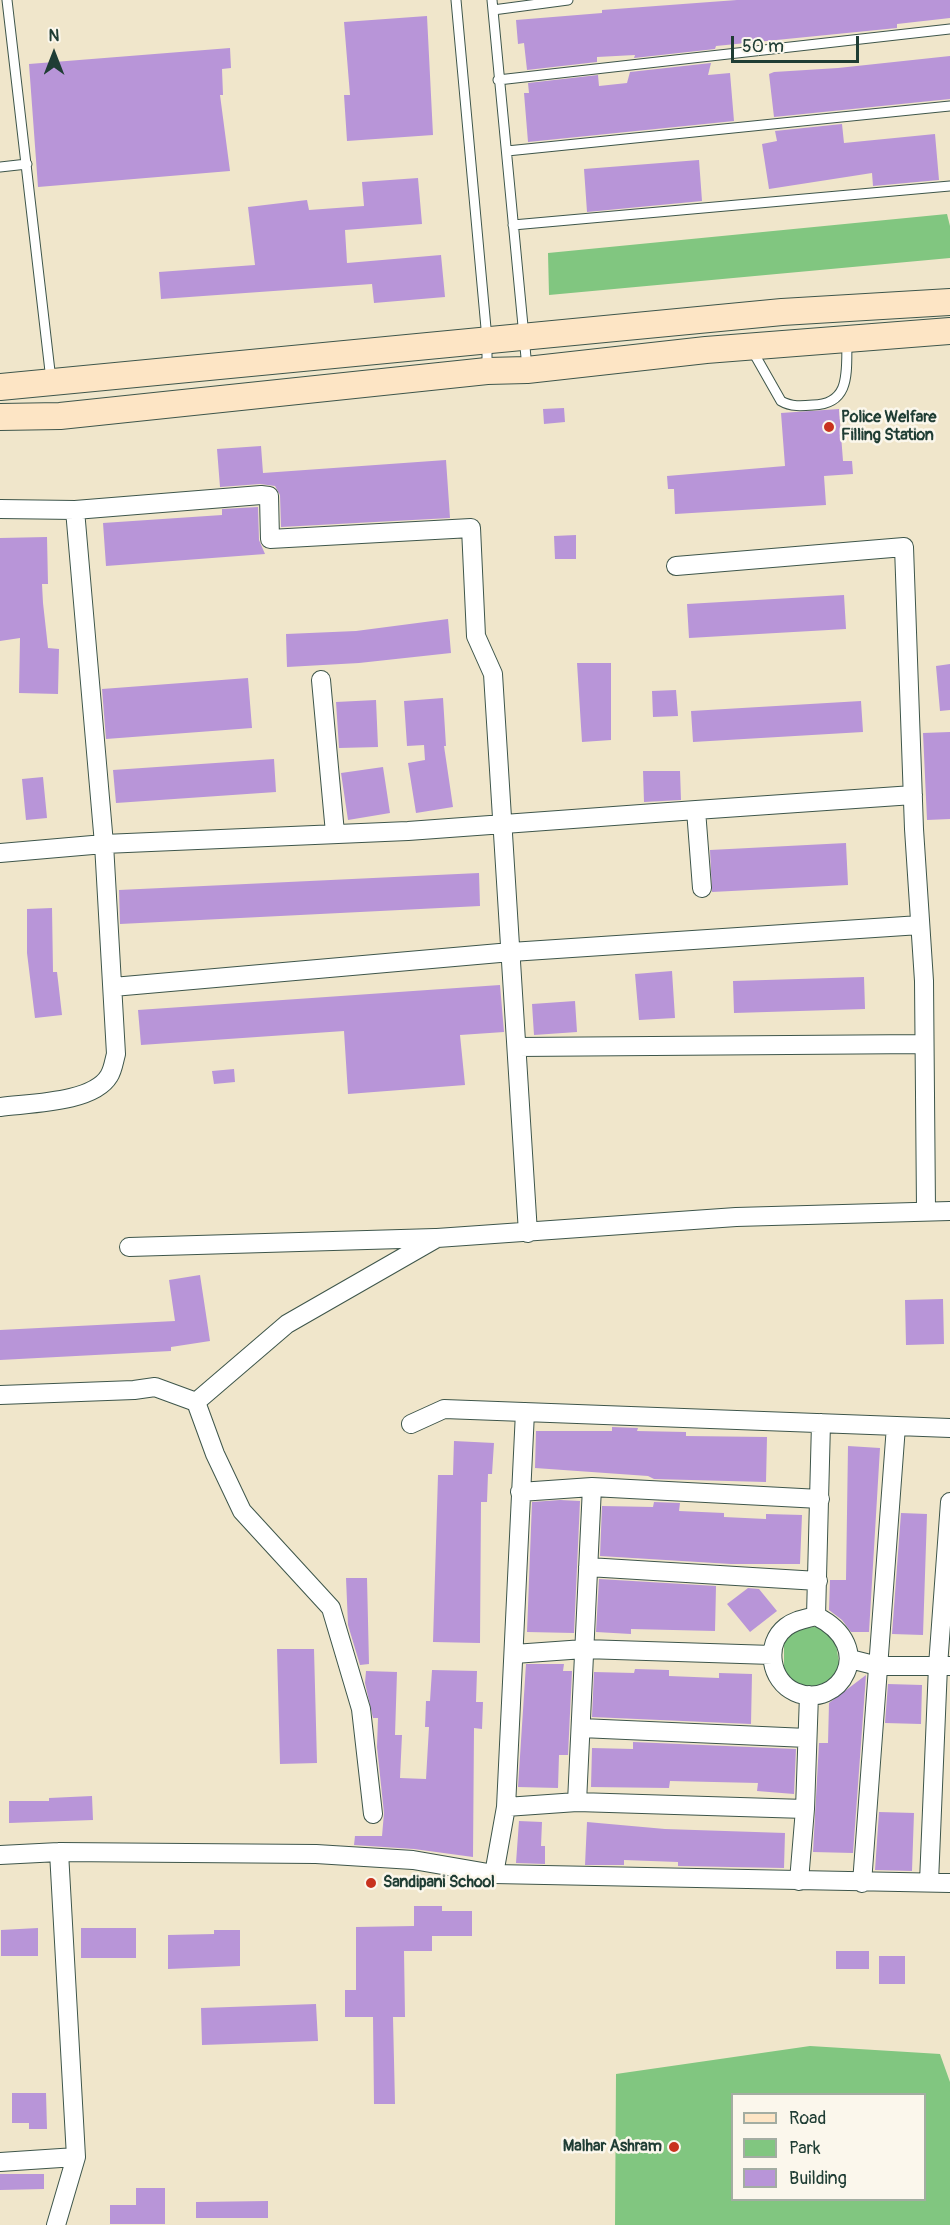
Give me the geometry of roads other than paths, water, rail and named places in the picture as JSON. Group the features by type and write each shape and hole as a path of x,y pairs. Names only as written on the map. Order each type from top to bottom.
{"main road":[{"path":"0,387 782,312 950,302"},
{"path":"0,417 60,416 487,371 527,370 750,346 950,331"}],"street":[{"path":"0,509 75,510 261,495 268,496 270,539 471,528 476,636 493,674 528,1233"},
{"path":"0,1107 76,1097 102,1085 111,1075 116,1054 104,844 75,510"},
{"path":"676,566 904,547 924,1044 926,1209"},
{"path":"321,680 335,832"},
{"path":"0,853 104,844 335,832 408,831 504,822 913,795"},
{"path":"696,810 702,888"},
{"path":"113,987 511,952 920,925"},
{"path":"517,1047 924,1044"},
{"path":"129,1248 437,1238 736,1217 926,1209 950,1211"},
{"path":"196,1402 287,1324 437,1238"},
{"path":"0,1395 134,1390 155,1387 196,1402"},
{"path":"196,1402 214,1454 242,1511 331,1608 361,1709 373,1814"},
{"path":"411,1424 444,1409 950,1428"},
{"path":"494,1874 506,1807 525,1412"},
{"path":"816,1616 821,1423"},
{"path":"862,1883 896,1426"},
{"path":"520,1492 592,1487 820,1499"},
{"path":"577,1802 592,1487"},
{"path":"929,1882 944,1666 950,1502"},
{"path":"588,1568 818,1581"},
{"path":"816,1616 840,1631 848,1644 850,1659 846,1673 837,1685 824,1693 809,1695 794,1692 782,1683 774,1670 772,1655 776,1640 785,1628 798,1620 816,1616"},
{"path":"514,1654 585,1649 772,1655"},
{"path":"850,1659 878,1666 944,1666"},
{"path":"799,1881 805,1809 809,1695"},
{"path":"581,1728 807,1738"},
{"path":"506,1807 577,1802 805,1809"},
{"path":"0,1855 59,1852 316,1854 413,1860 494,1874 950,1883"},
{"path":"56,2225 76,2157 59,1852"},
{"path":"0,2162 76,2157"}],"lane":[{"path":"7,0 51,382"},
{"path":"456,0 488,339 487,371"},
{"path":"527,370 492,5 568,0"},
{"path":"498,80 950,29"},
{"path":"507,151 950,106"},
{"path":"0,167 27,164"},
{"path":"513,225 950,186"},
{"path":"750,346 781,401 796,406 823,405 837,400 842,392 846,377 848,338"}],"place":[{"name":"Police Welfare Filling Station","path":"829,427"},
{"name":"Sandipani School","path":"371,1883"},
{"name":"Malhar Ashram","path":"674,2147"}]}
